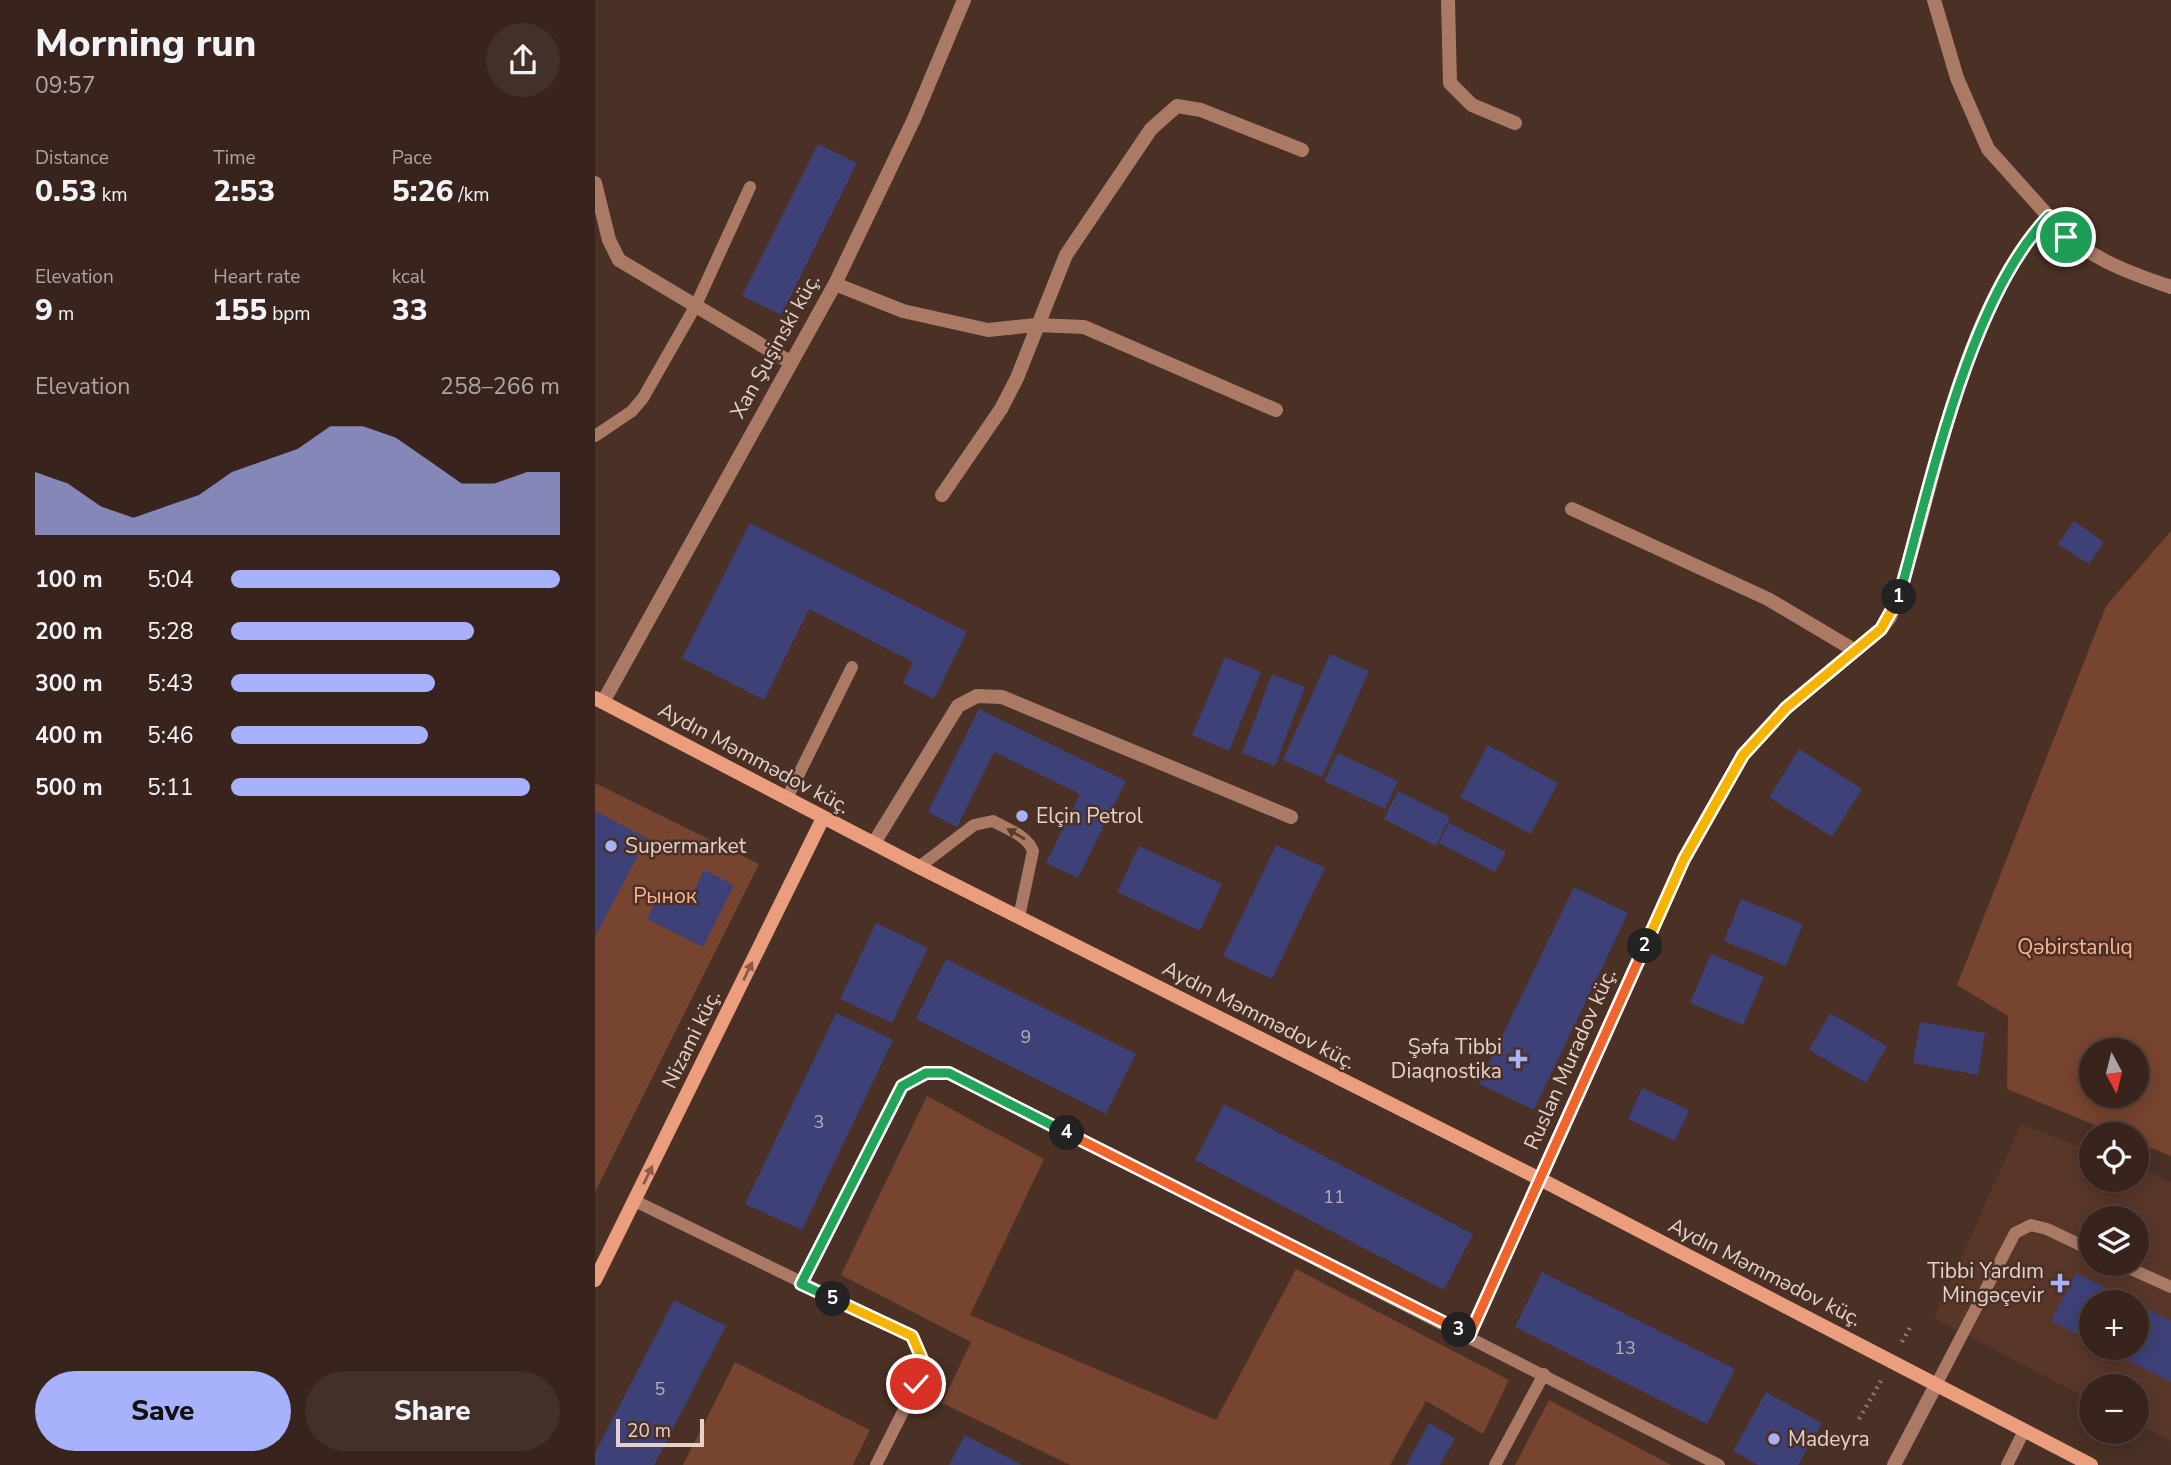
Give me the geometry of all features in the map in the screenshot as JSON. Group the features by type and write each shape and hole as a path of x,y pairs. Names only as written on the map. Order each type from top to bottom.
{"street":[{"name":"Xan Şuşinski küç.","path":"599,700 835,284 914,119 964,0"},
{"path":"1448,0 1450,83 1472,105 1515,123"},
{"path":"1934,0 1957,78 1988,149 2066,237 2116,269 2171,287"},
{"path":"942,495 1001,409 1017,377 1066,255 1151,129 1177,106 1201,110 1302,150"},
{"path":"595,183 609,240 619,260 790,362"},
{"name":"Ruslan Muradov küç.","path":"1539,1179 1684,859 1743,755 1786,708 1881,629 1890,617 1962,379 1986,319 2016,257 2049,216"},
{"path":"835,284 903,311 988,330 1036,325 1084,327 1276,410"},
{"path":"1572,509 1768,599 1854,650"},
{"path":"874,843 958,706 977,696 1002,697 1291,817"},
{"name":"Aydın Məmmədov küç.","path":"599,700 823,818 1539,1179 2091,1465"},
{"name":"Nizami küç.","path":"595,1280 823,818"},
{"path":"1894,1465 1936,1385"}],"lane":[{"path":"595,436 632,411 643,398 695,307 750,187"},
{"path":"787,799 852,667"},
{"path":"919,867 974,825 993,821 1023,837 1030,843 1033,851 1019,917"},
{"path":"801,1284 902,1086 926,1073 949,1073 1719,1465"},
{"path":"1469,1336 1539,1179"},
{"path":"635,1201 912,1336 922,1359 916,1384 876,1465"},
{"path":"1936,1385 2015,1233 2031,1225 2047,1229 2079,1244"},
{"path":"2147,1276 2171,1287"},
{"path":"1495,1465 1544,1374"},
{"path":"2007,1465 2024,1431"}],"shaded area":[{"name":"Tibbi Yardım Mingəçevir","path":"2021,1124 2079,1146 2079,1192 2149,1192 2149,1173 2171,1182 2171,1441 2149,1430 2149,1374 2079,1374 2079,1394 1934,1318"}],"green space":[{"name":"Qəbirstanlıq","path":"2171,531 2171,1156 2149,1147 2149,1122 2088,1122 2007,1089 2008,1016 1957,985 2106,606"},
{"name":"Рынок","path":"595,783 759,864 595,1192"},
{"path":"927,1096 1044,1159 970,1315 1216,1420 1296,1269 1509,1380 1483,1434 1426,1401 1390,1465 1070,1465 942,1403 971,1342 841,1275"},
{"path":"735,1362 870,1430 853,1465 683,1465"},
{"path":"1549,1400 1671,1465 1515,1465"}],"building":[{"path":"818,144 857,163 781,315 742,296"},
{"path":"2074,521 2104,542 2089,564 2058,544"},
{"path":"750,523 967,632 934,699 903,683 913,662 809,609 764,700 682,658"},
{"path":"1330,654 1369,671 1322,777 1283,760"},
{"path":"1225,657 1261,672 1229,751 1192,735"},
{"path":"1272,674 1305,687 1275,766 1242,753"},
{"path":"979,709 1126,781 1078,878 1046,863 1080,794 994,752 957,827 928,812"},
{"path":"1488,745 1558,783 1531,834 1460,797"},
{"path":"1799,749 1862,789 1832,837 1769,797"},
{"path":"1338,753 1398,781 1385,809 1324,781"},
{"path":"1398,791 1450,817 1436,846 1384,819"},
{"path":"595,811 647,838 595,937"},
{"path":"1449,823 1506,852 1495,872 1439,843"},
{"path":"1276,845 1325,868 1272,979 1223,956"},
{"path":"1139,846 1222,884 1200,931 1117,892"},
{"path":"704,870 734,885 703,947 647,919 660,893 687,906"},
{"path":"1574,887 1628,913 1534,1110 1479,1084"},
{"path":"1741,899 1803,924 1786,966 1724,941"},
{"path":"876,923 928,948 892,1023 840,999"},
{"path":"1711,954 1764,977 1743,1025 1690,1003"},
{"path":"946,959 1136,1054 1106,1114 916,1019"},
{"path":"836,1013 893,1040 802,1230 745,1204"},
{"path":"1830,1013 1887,1046 1866,1083 1809,1050"},
{"path":"1920,1022 1985,1033 1978,1075 1913,1063"},
{"path":"1642,1088 1689,1110 1675,1141 1628,1119"},
{"path":"1224,1104 1473,1234 1444,1290 1195,1160"},
{"path":"1542,1272 1735,1369 1707,1424 1515,1327"},
{"path":"2076,1273 2109,1290 2079,1290 2079,1335 2051,1321"},
{"path":"674,1300 726,1326 654,1465 595,1465 595,1453"},
{"path":"2149,1310 2171,1321 2171,1382 2128,1360 2149,1360"},
{"path":"1766,1392 1822,1423 1798,1465 1758,1465 1733,1451"},
{"path":"1429,1423 1455,1438 1440,1465 1406,1465"},
{"path":"965,1435 1022,1465 949,1465"}],"place":[{"name":"Elçin Petrol","path":"1022,816"},
{"name":"Supermarket","path":"611,846"},
{"name":"Şəfa Tibbi Diaqnostika","path":"1518,1059"},
{"name":"Tibbi Yardım Mingəçevir","path":"2060,1283"},
{"name":"Madeyra","path":"1774,1439"}],"route":[{"path":"916,1384 922,1359 912,1336 801,1284 902,1086 926,1073 949,1073 1469,1336 1684,859 1743,755 1786,708 1881,629 1890,617 1898,599 1962,379 1986,319 2016,257 2049,216 2066,237"}]}
